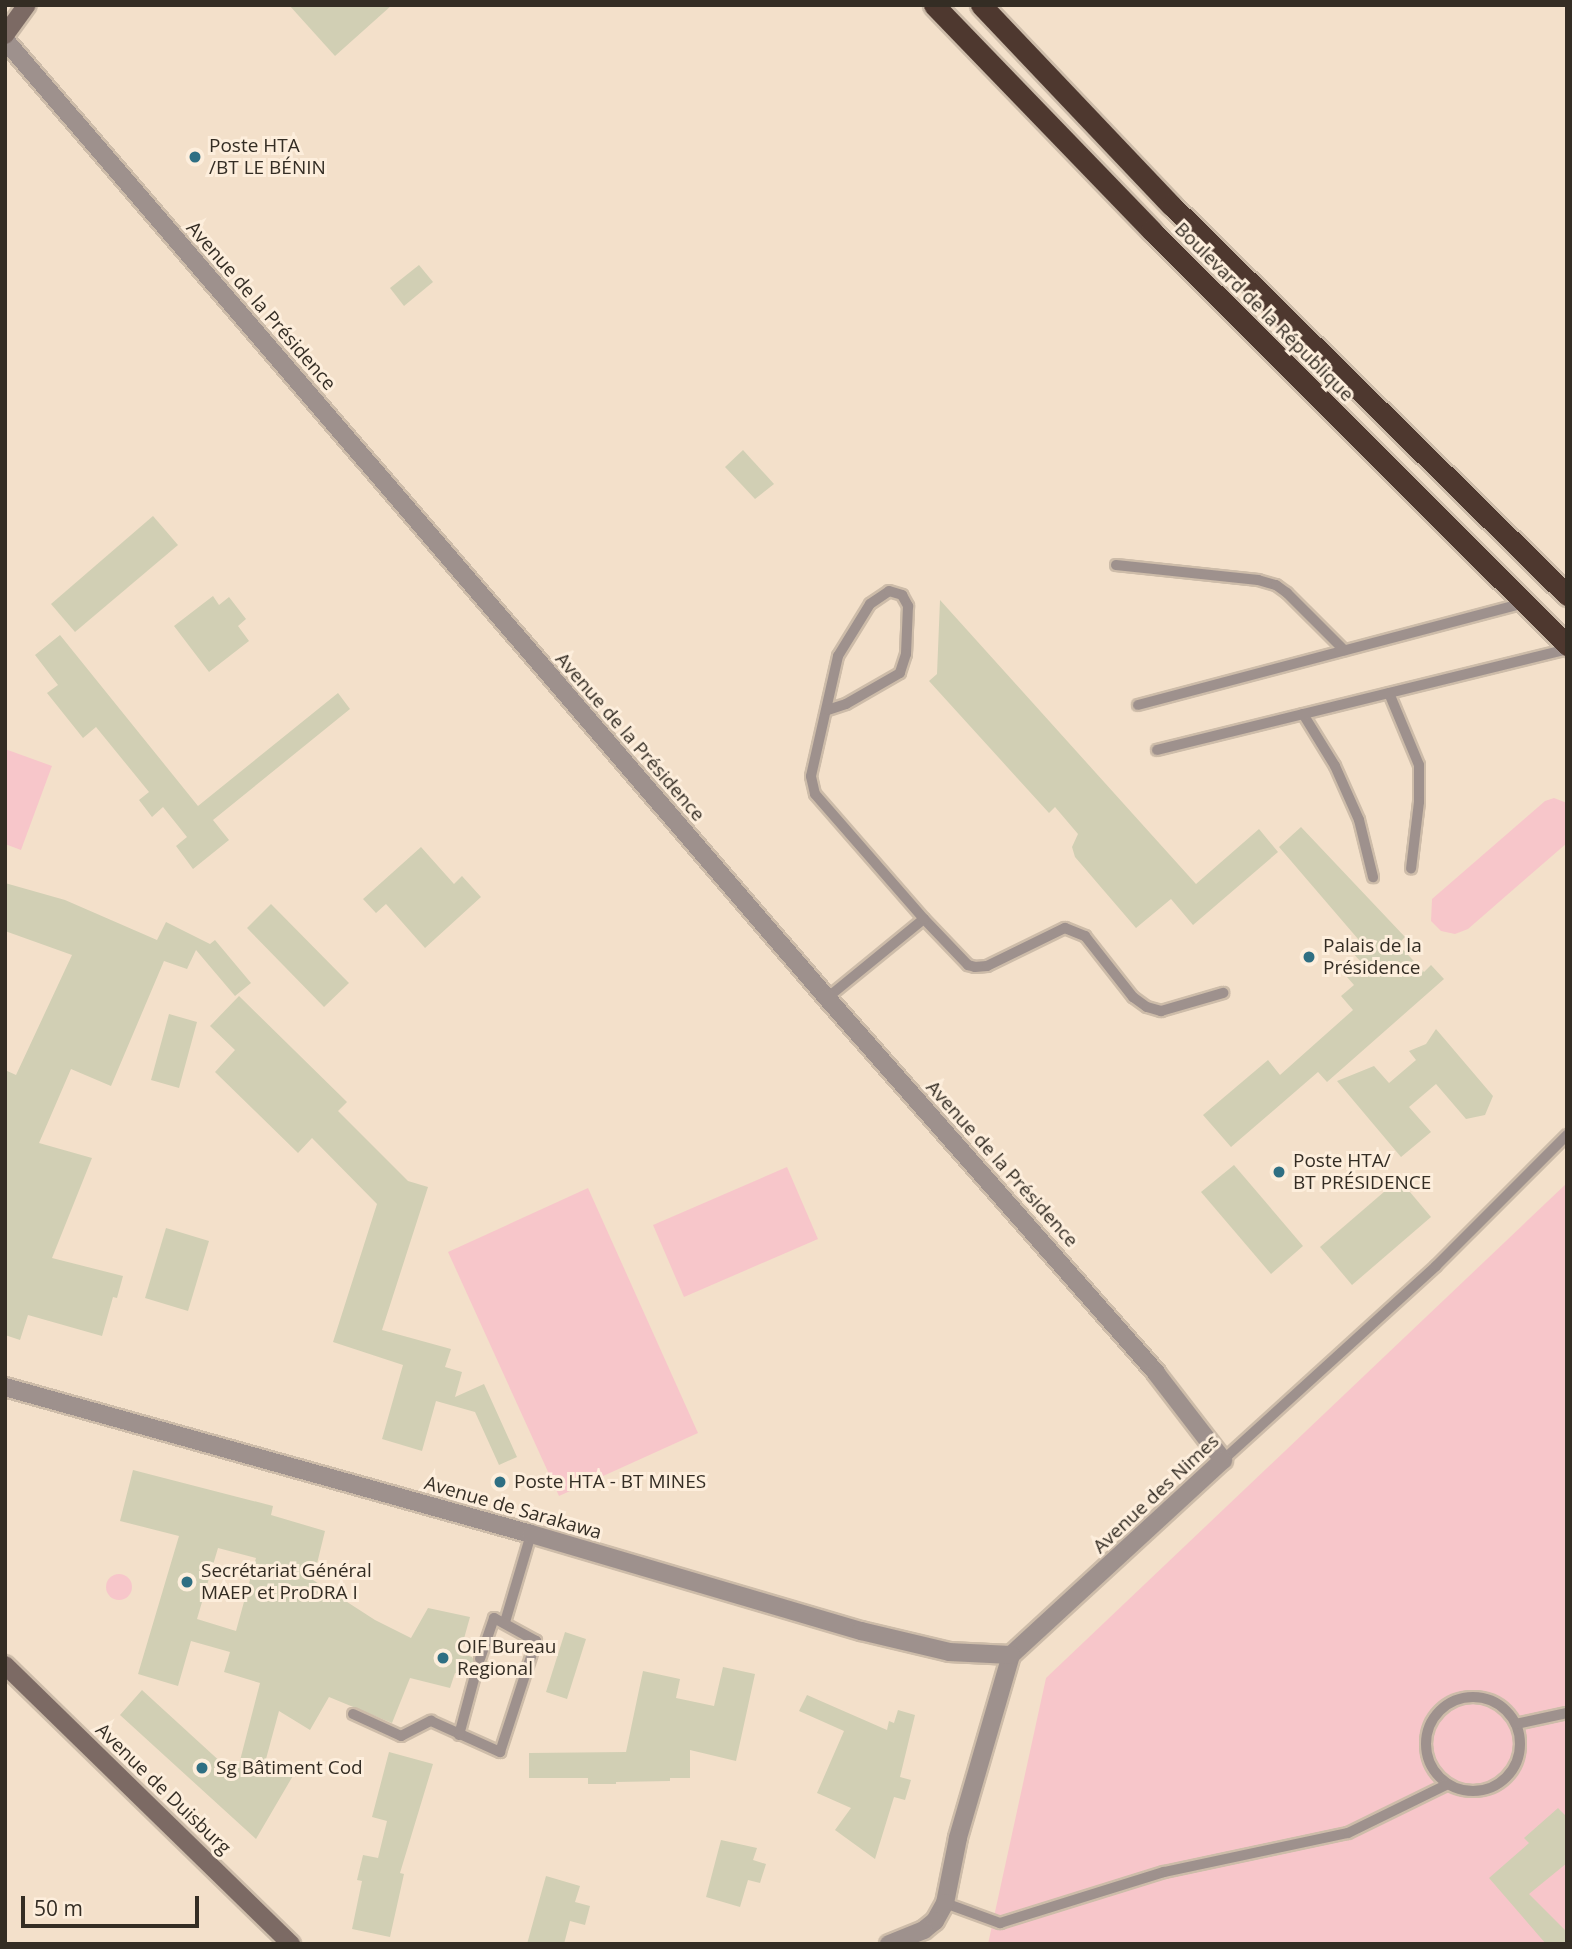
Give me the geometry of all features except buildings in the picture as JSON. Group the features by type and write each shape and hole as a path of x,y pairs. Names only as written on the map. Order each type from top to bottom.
{"highway":[{"name":"Boulevard de la République","path":"934,5 1160,240 1567,647"},
{"name":"Boulevard de la République","path":"981,5 1200,234 1567,595"}],"street":[{"path":"5,37 27,5"},
{"name":"Avenue de la Présidence","path":"5,37 827,998 1147,1362 1223,1460"},
{"name":"Avenue de Sarakawa","path":"5,1387 531,1534 861,1631 949,1652 1012,1655"},
{"name":"Avenue des Nimes","path":"1012,1655 1223,1460"},
{"path":"889,1944 923,1930 935,1921 945,1903 958,1839 1012,1655"},
{"name":"Avenue de Duisburg","path":"5,1665 292,1944"}],"lane":[{"path":"1116,565 1258,580 1276,585 1343,650"},
{"path":"828,710 846,704 901,673 906,654 908,606 902,595 889,591 870,604 838,656 811,776 815,794 924,919 968,965 987,966 1065,928 1085,936 1133,997 1147,1007 1161,1011 1223,993"},
{"path":"1138,705 1524,603"},
{"path":"1157,750 1567,647"},
{"path":"1389,693 1419,765 1419,802 1411,869"},
{"path":"1303,714 1335,766 1359,820 1373,877"},
{"path":"827,998 924,919"},
{"name":"Avenue des Nimes","path":"1223,1460 1436,1266 1567,1135"},
{"path":"505,1622 531,1534"},
{"path":"353,1714 401,1736 431,1721 500,1752 536,1641 494,1618 480,1659"},
{"path":"458,1735 474,1679"},
{"path":"1460,1698 1486,1698 1509,1713 1516,1724 1521,1751 1509,1775 1499,1784 1473,1792 1448,1784 1438,1776 1426,1751 1430,1724 1447,1704 1460,1698"},
{"path":"1516,1724 1567,1713"},
{"path":"945,1903 1000,1923 1164,1872 1349,1833 1448,1784"}],"shaded area":[{"path":"5,749 52,766 21,850 5,844"},
{"path":"1554,798 1567,803 1567,843 1468,929 1455,934 1441,931 1431,921 1432,899 1545,801"},
{"path":"787,1167 818,1239 684,1297 653,1225"},
{"path":"1567,1183 1567,1944 988,1944 1046,1678"},
{"path":"588,1188 698,1433 559,1496 448,1252"},
{"path":"119,1574 128,1578 132,1587 128,1596 119,1600 110,1596 106,1587 110,1578"}],"place":[{"name":"Poste HTA /BT LE BÉNIN","path":"195,157"},
{"name":"Palais de la Présidence","path":"1309,957"},
{"name":"Poste HTA/ BT PRÉSIDENCE","path":"1279,1172"},
{"name":"Poste HTA - BT MINES","path":"500,1482"},
{"name":"Secrétariat Général MAEP et ProDRA I","path":"187,1582"},
{"name":"OIF Bureau Regional","path":"443,1658"},
{"name":"Sg Bâtiment Cod","path":"202,1768"}]}
